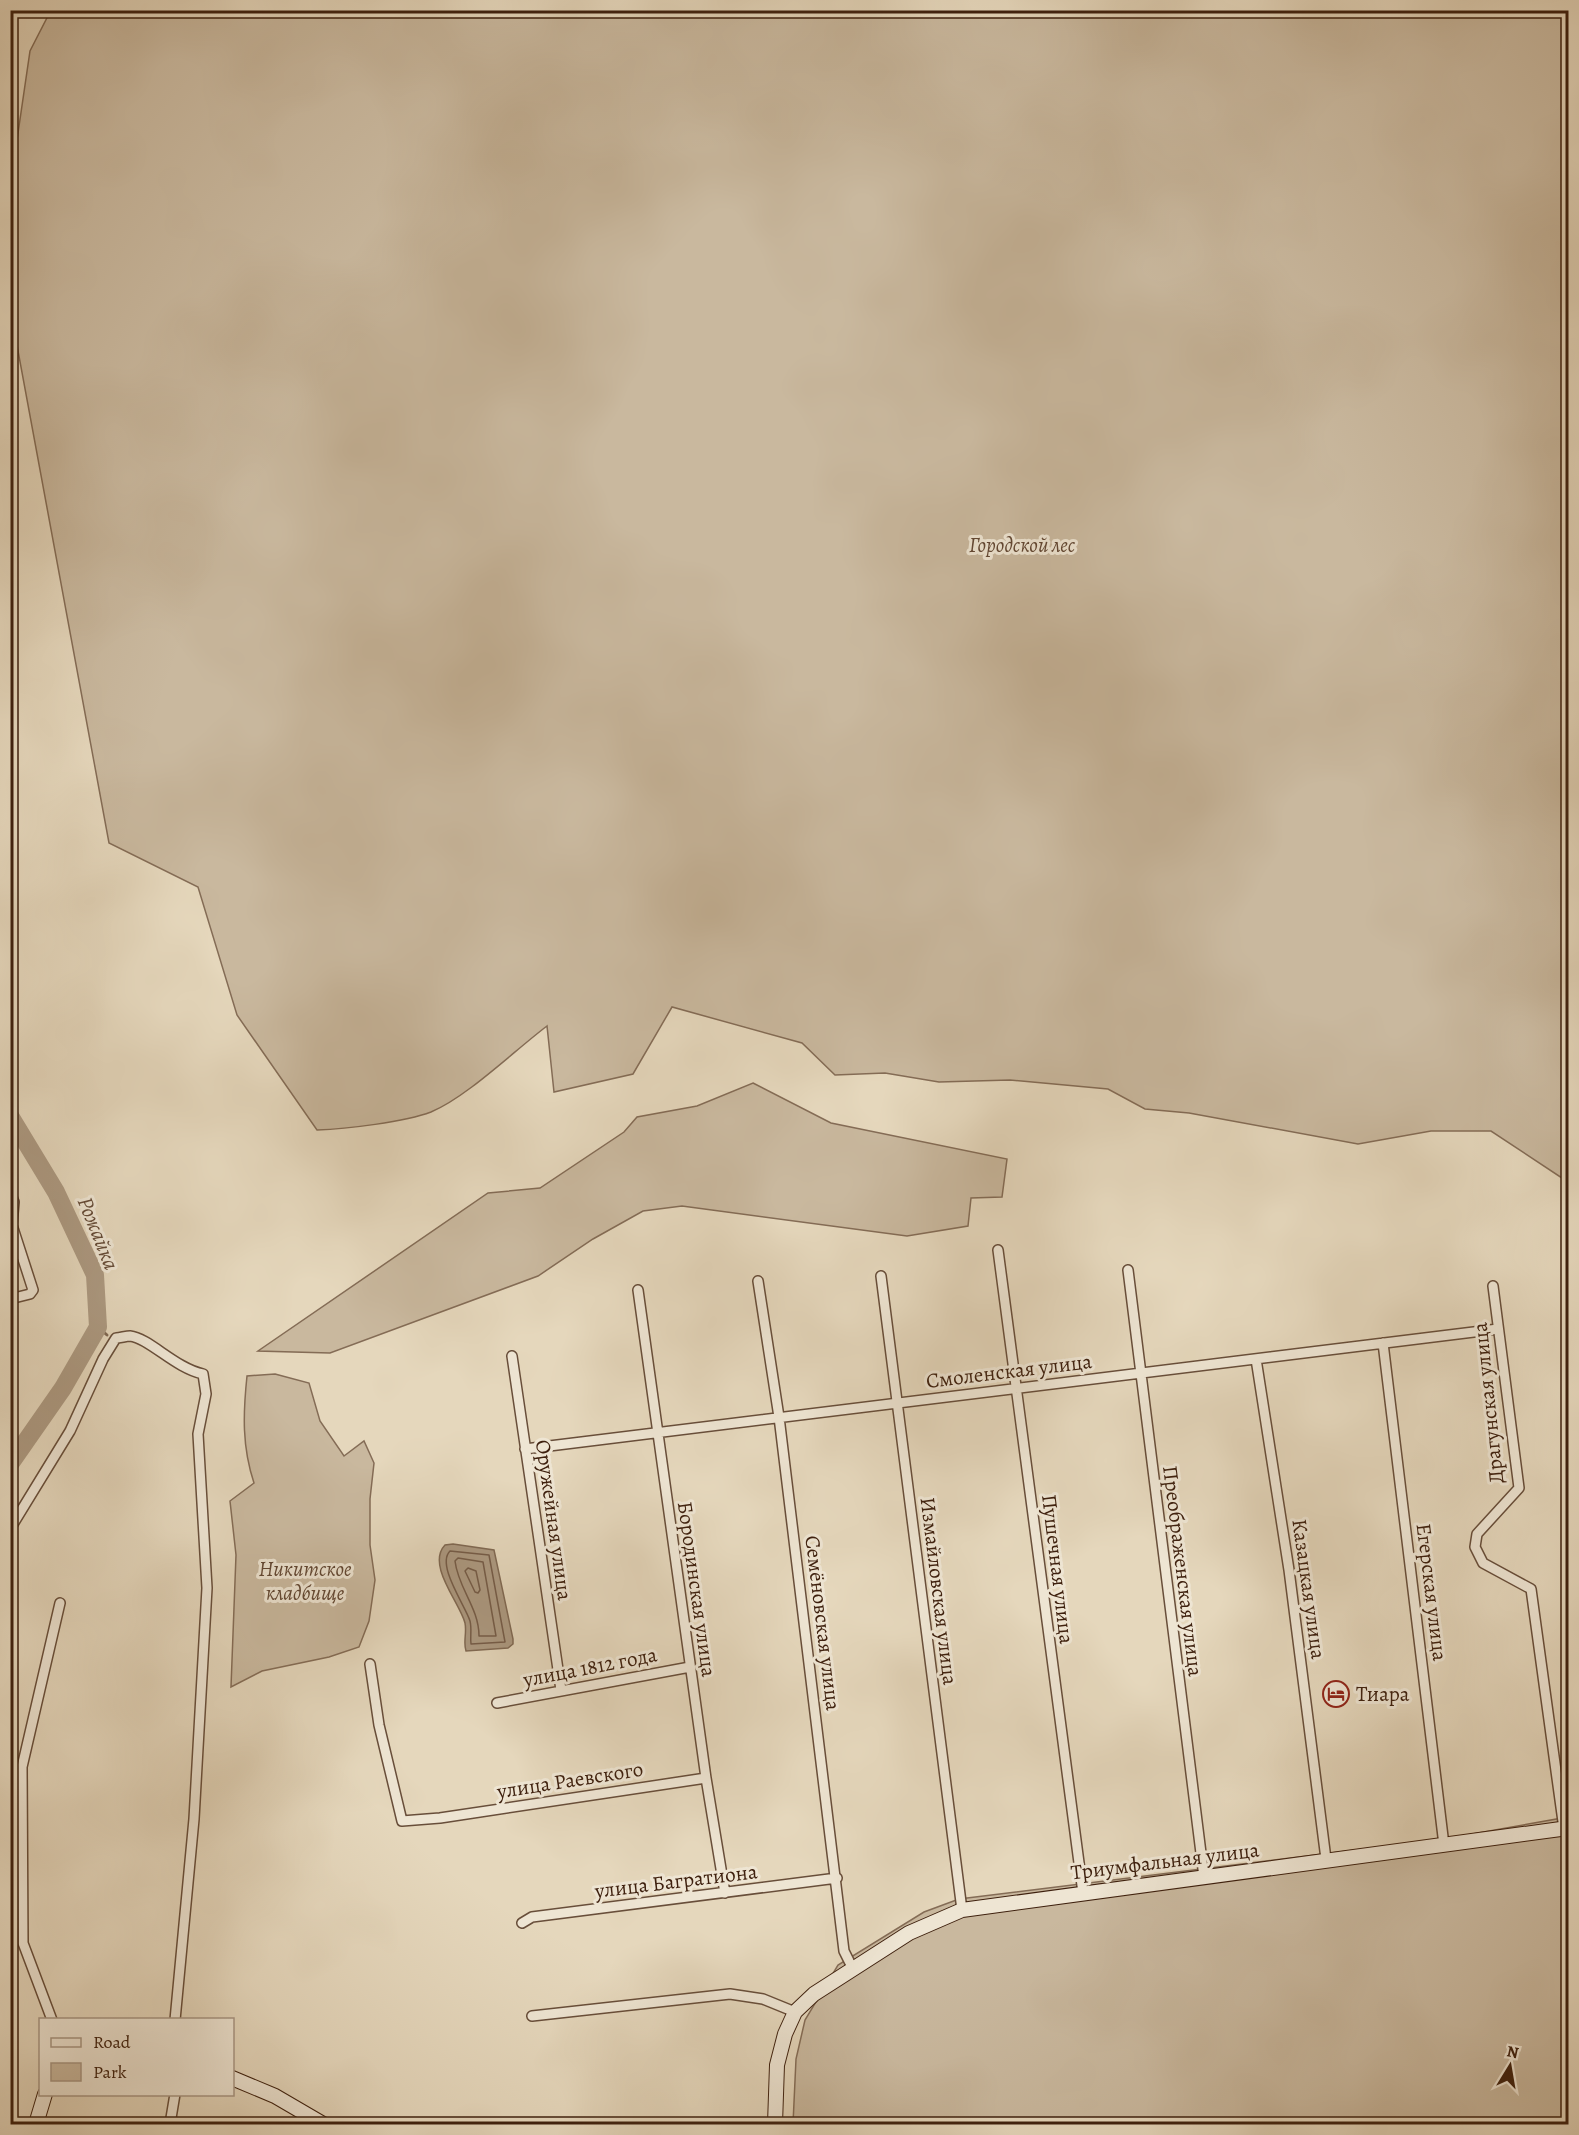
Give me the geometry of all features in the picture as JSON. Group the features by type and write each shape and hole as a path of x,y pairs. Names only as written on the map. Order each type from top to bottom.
{"street":[{"path":"10,1192 14,1202 12,1225 33,1290 30,1294 10,1299"},
{"name":"Пушечная улица","path":"998,1250 1083,1893"},
{"name":"Преображенская улица","path":"1128,1270 1204,1877"},
{"name":"Измайловская улица","path":"881,1276 962,1910"},
{"name":"Семёновская улица","path":"758,1281 779,1418 837,1878 844,1951 853,1969"},
{"name":"Драгунская улица","path":"1493,1286 1519,1488 1477,1534 1475,1547 1483,1563 1531,1589 1566,1828"},
{"name":"Бородинская улица","path":"638,1290 705,1778 725,1893"},
{"name":"Смоленская улица","path":"525,1449 1498,1329"},
{"path":"10,1529 70,1431 103,1359 116,1338 130,1336 142,1340 187,1370 203,1374 206,1394 198,1434 207,1588 194,1819 175,2018"},
{"name":"Егерская улица","path":"1383,1343 1444,1845"},
{"name":"Оружейная улица","path":"512,1356 561,1690"},
{"name":"Казацкая улица","path":"1256,1359 1288,1570 1326,1859"},
{"path":"52,2018 23,1943 22,1767 60,1603"},
{"name":"улица Раевского","path":"370,1664 379,1725 402,1821 440,1818 705,1778"},
{"name":"улица 1812 года","path":"497,1703 690,1667"},
{"name":"Триумфальная улица","path":"775,2124 777,2065 785,2034 795,2012 814,1994 909,1933 962,1910 1566,1828"},
{"name":"улица Багратиона","path":"522,1923 532,1917 837,1878"},
{"path":"532,2016 730,1994 763,1999 795,2012"},
{"path":"234,2079 275,2096 323,2124"},
{"path":"36,2124 44,2096"},
{"path":"170,2124 176,2096"}],"green space":[{"name":"Городской лес","path":"51,10 1568,11 1568,1182 1491,1131 1431,1131 1358,1144 1189,1113 1145,1109 1108,1089 1010,1080 939,1082 885,1073 835,1075 802,1043 672,1007 633,1074 554,1092 547,1026 475,1085 431,1112 375,1124 317,1130 237,1015 198,887 109,843 11,313 11,181 30,51"},
{"path":"753,1083 831,1123 1007,1159 1002,1197 971,1198 968,1226 907,1236 682,1206 643,1211 593,1239 538,1276 330,1353 258,1351 488,1193 540,1188 624,1132 637,1117 697,1106"},
{"name":"Никитское кладбище","path":"275,1374 309,1383 320,1421 344,1456 364,1441 374,1463 370,1499 370,1545 375,1580 369,1621 359,1647 329,1657 262,1671 231,1687 236,1555 230,1501 254,1483 247,1456 245,1430 247,1376"},
{"path":"1568,1817 1568,2124 793,2124 796,2059 805,2020 838,1965 924,1912 959,1899 1444,1839"}],"water":[{"path":"453,1544 494,1550 513,1639 513,1644 508,1648 466,1651 465,1623 446,1584 439,1563 440,1553 445,1545"}],"waterway":[{"name":"Рожайка","path":"10,1116 56,1192 95,1275 98,1327 63,1388 10,1464"},
{"path":"98,1327 107,1335"}],"place":[{"name":"Тиара","path":"1336,1694"}]}
